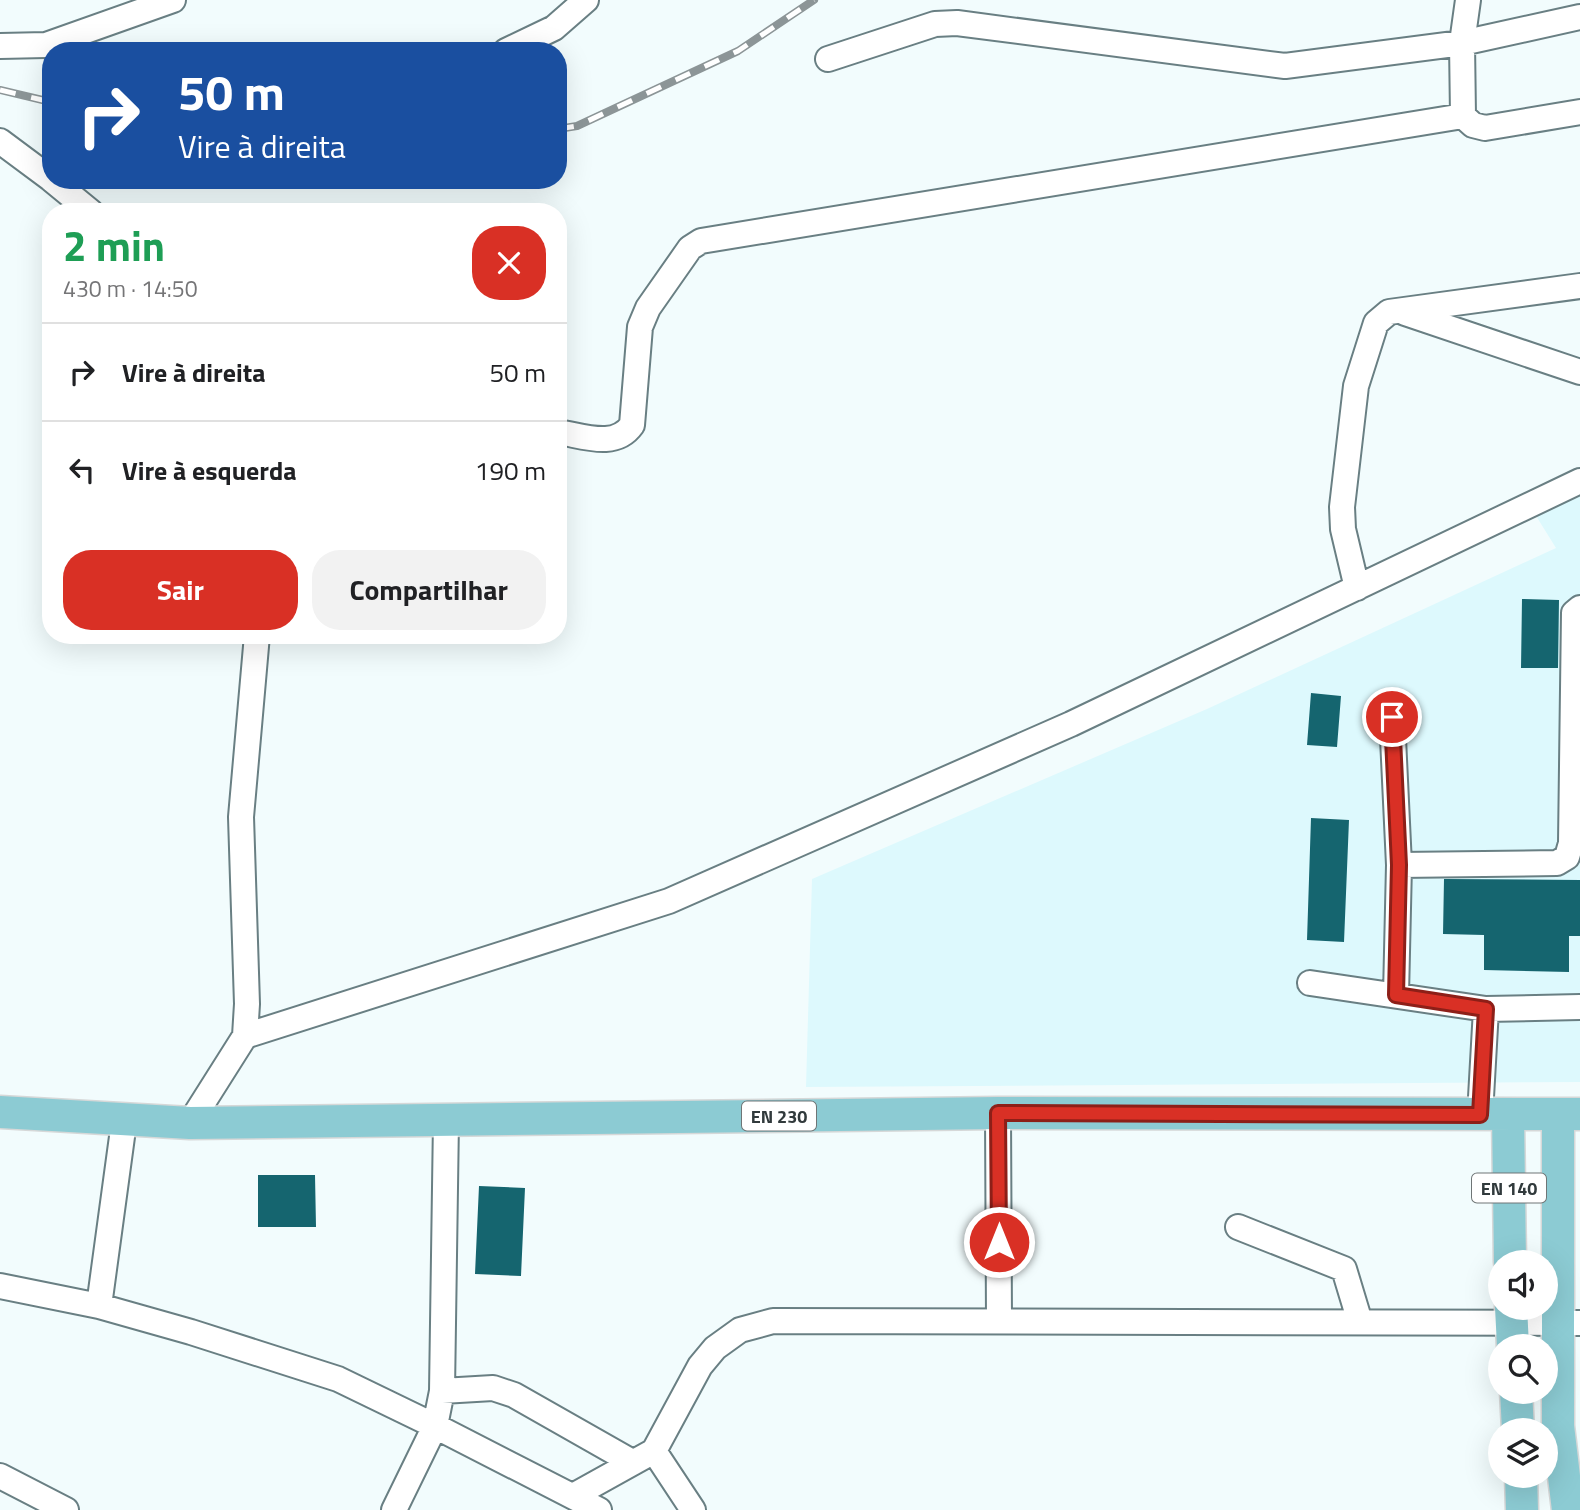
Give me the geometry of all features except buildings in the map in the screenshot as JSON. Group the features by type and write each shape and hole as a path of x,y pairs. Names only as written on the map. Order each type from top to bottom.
{"main road":[{"name":"EN 230","path":"0,1112 124,1122 190,1123 998,1113 1569,1114"},
{"name":"EN 140","path":"1569,1114 1569,1323 1558,1426 1571,1503"},
{"name":"EN 140","path":"1494,1115 1509,1250"},
{"path":"1521,1488 1522,1510"}],"street":[{"path":"54,42 173,0"},
{"path":"525,42 554,28 586,0"},
{"path":"1468,0 1462,43 1463,116 1473,125 1485,128 1580,112"},
{"path":"828,59 935,24 957,23 1285,66 1462,43 1580,17"},
{"path":"0,46 42,45"},
{"path":"567,433 612,440 627,432 632,425 640,327 648,307 690,248 701,241 1463,116"},
{"path":"0,141 42,173"},
{"path":"62,189 80,203"},
{"path":"1357,588 1343,529 1342,507 1356,386 1376,323 1389,312 1403,313 1580,286"},
{"path":"1403,313 1580,372"},
{"path":"245,1036 669,901 1071,724 1580,481"},
{"path":"1399,865 1557,863 1567,856 1571,843 1574,613 1580,608"},
{"path":"190,1123 245,1036 247,1004 241,817 256,644"},
{"path":"1392,717 1399,865 1396,995"},
{"path":"1310,983 1486,1009 1580,1007"},
{"path":"1486,1009 1494,1115"},
{"path":"998,1113 999,1320"},
{"path":"394,1510 435,1426 442,1391 446,1120"},
{"path":"99,1306 124,1122"},
{"path":"1238,1227 1344,1269 1360,1322"},
{"path":"0,1286 99,1306 338,1379 599,1510"},
{"path":"573,1496 643,1457 700,1366 726,1338 740,1330 773,1321 999,1320 1512,1325 1569,1323"},
{"path":"442,1391 493,1388 514,1395 643,1457 694,1510"},
{"path":"0,1476 65,1510"}],"shaded area":[{"path":"1580,492 1580,1082 806,1087 812,879 1207,709 1556,548 1533,511"}],"railway":[{"path":"567,128 577,126 738,51 814,0"},
{"path":"0,90 42,100"}],"route":[{"path":"999,1242 998,1113 1480,1115 1486,1009 1396,995 1399,865 1392,717"}]}
